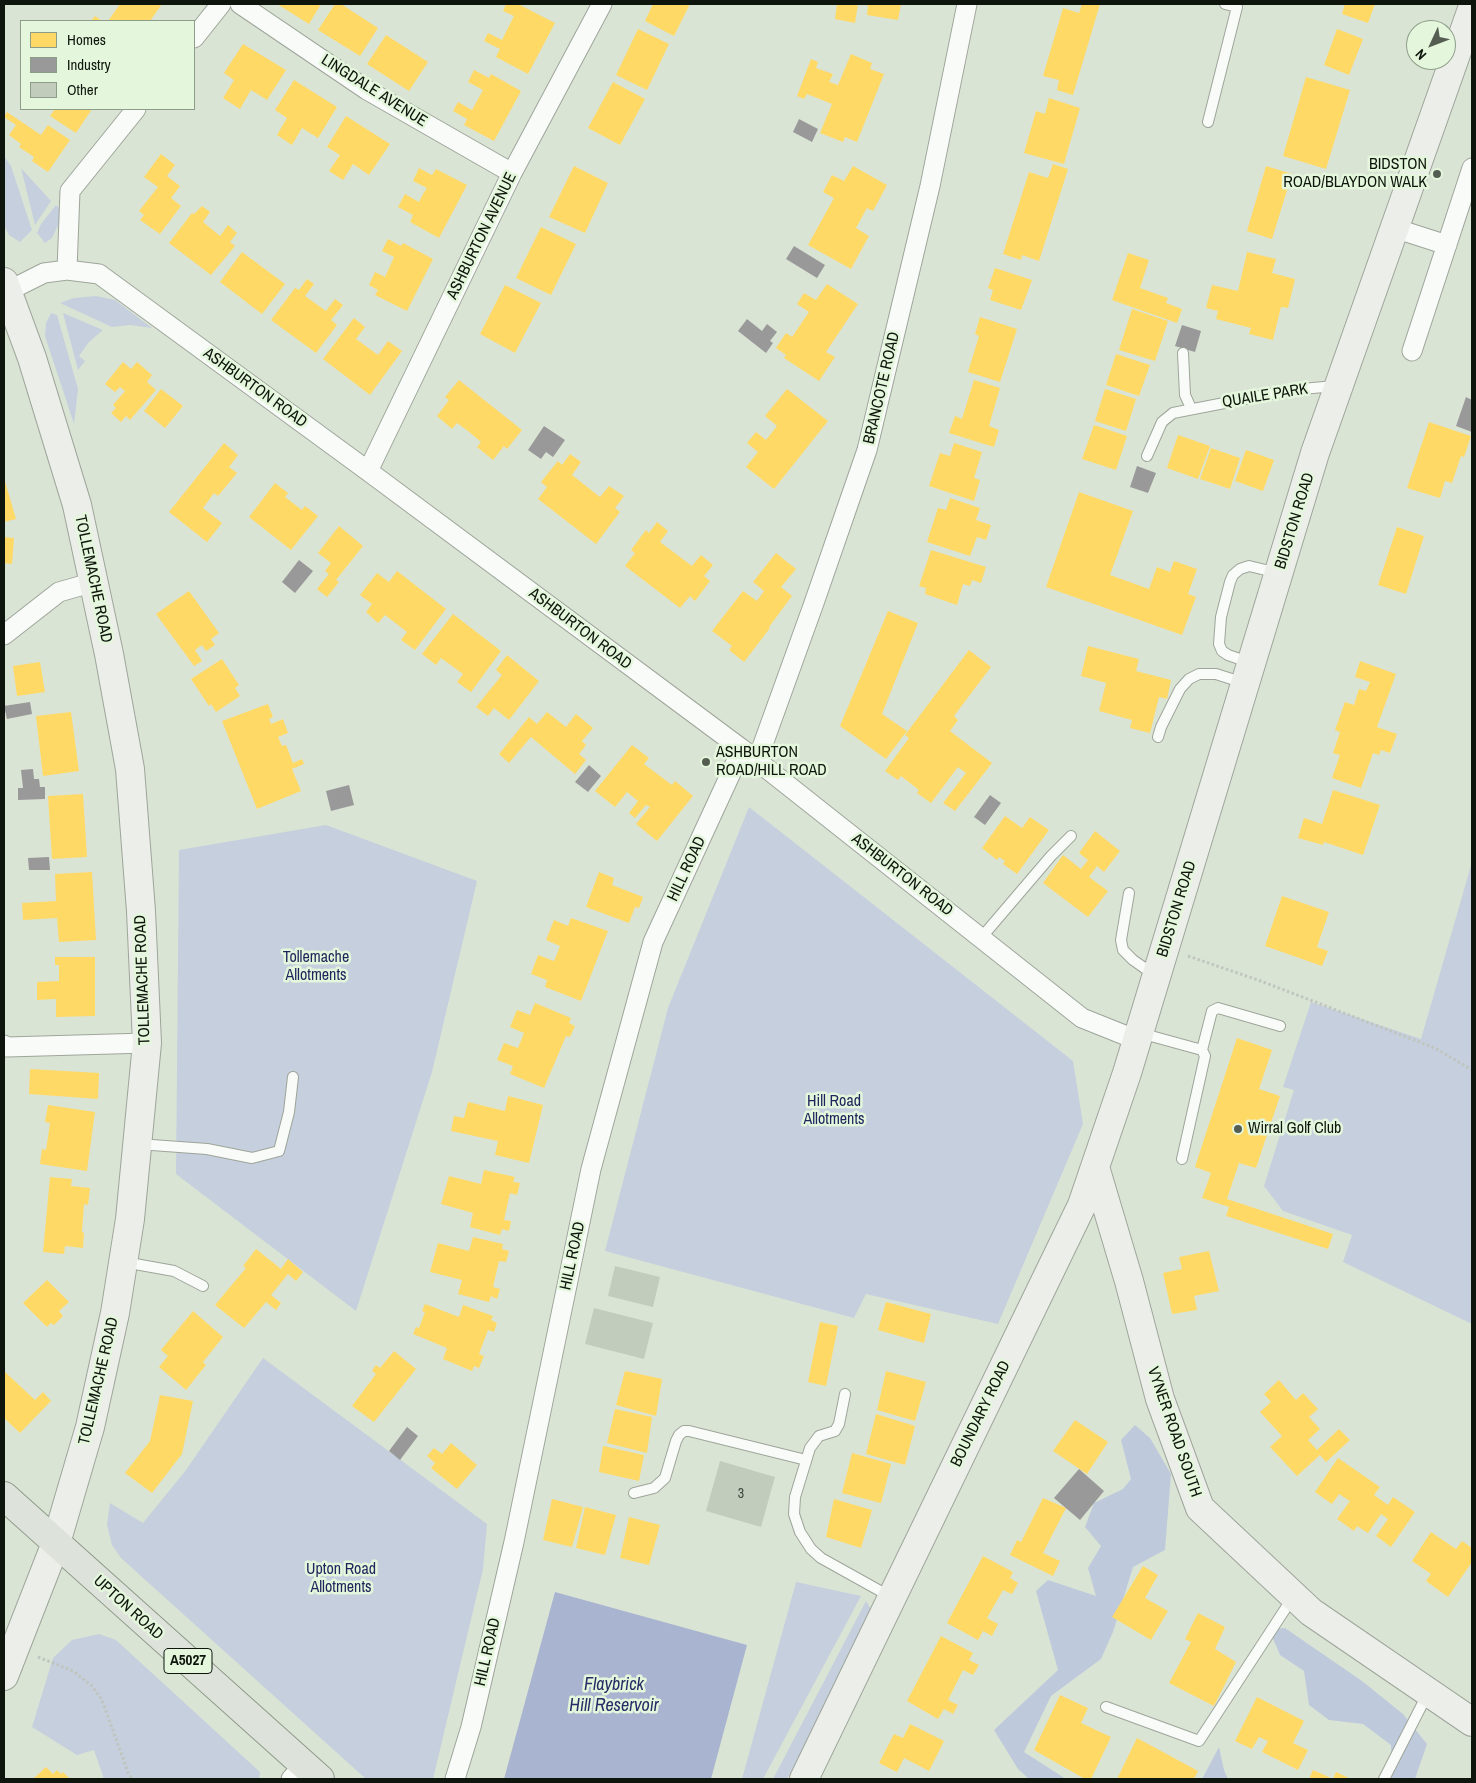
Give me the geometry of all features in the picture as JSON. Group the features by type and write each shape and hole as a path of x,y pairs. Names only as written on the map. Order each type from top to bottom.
{"main road":[{"name":"UPTON ROAD","path":"4,1496 305,1774"}],"street":[{"path":"195,37 221,4"},
{"name":"LINGDALE AVENUE","path":"240,4 367,90 512,172"},
{"name":"ASHBURTON AVENUE","path":"368,471 512,172 602,4"},
{"name":"BRANCOTE ROAD","path":"749,755 814,604 867,450 930,186 968,4"},
{"name":"BIDSTON ROAD","path":"1138,1036 1315,452 1472,9"},
{"path":"67,270 70,191 135,110"},
{"path":"1412,351 1472,168"},
{"path":"1394,228 1447,246"},
{"name":"ASHBURTON ROAD","path":"5,289 44,273 67,270 99,274 368,471 749,755 1082,1018 1138,1036"},
{"name":"TOLLEMACHE ROAD","path":"4,1676 56,1543 90,1427 115,1313 130,1219 147,1043 141,911 130,769 94,582 77,505 32,358 5,289"},
{"path":"4,635 59,592 94,582"},
{"name":"HILL ROAD","path":"455,1779 471,1727 514,1542 591,1169 650,952 653,942 749,755"},
{"name":"BOUNDARY ROAD","path":"804,1779 1082,1205 1138,1036"},
{"path":"4,1045 7,1047 147,1043"},
{"name":"VYNER ROAD SOUTH","path":"1095,1166 1129,1281 1160,1399 1200,1508 1311,1612 1472,1722"}],"lane":[{"path":"1208,122 1237,7 1225,4"},
{"path":"1183,354 1185,395 1191,408"},
{"name":"QUAILE PARK","path":"1146,456 1162,422 1173,413 1291,390 1339,386"},
{"path":"1248,674 1222,651 1219,644 1221,618 1230,582 1233,575 1240,569 1249,566 1278,574"},
{"path":"1158,737 1180,689 1189,679 1199,674 1248,674"},
{"path":"982,938 1050,856 1071,836"},
{"path":"1129,893 1121,940 1123,950 1133,960 1157,976"},
{"path":"1182,1159 1205,1056 1202,1050 1212,1010 1218,1008 1280,1026"},
{"path":"1138,1036 1202,1050"},
{"path":"137,1144 207,1150 252,1158 279,1151 289,1112 293,1077"},
{"path":"123,1262 174,1271 203,1286"},
{"path":"845,1394 839,1424 835,1431 820,1436 810,1448 795,1497 794,1514 800,1532 811,1549 821,1558 892,1598"},
{"path":"634,1493 654,1488 664,1478 678,1435 684,1431 806,1460"},
{"path":"1106,1707 1199,1741 1294,1596"},
{"path":"1384,1779 1429,1692"}],"path":[{"path":"1165,948 1258,980 1435,1048 1472,1070"},
{"path":"15,1647 73,1671 92,1686 102,1700 128,1775 132,1779"}],"green space":[{"path":"4,156 11,166 32,230 20,242 9,235 4,225"},
{"path":"21,168 51,201 35,225"},
{"path":"56,205 64,213 52,238 45,243 37,233 41,224"},
{"path":"96,296 115,300 152,328 130,325 112,327 60,303 74,298"},
{"path":"51,313 57,315 78,389 74,424 45,336 46,323"},
{"path":"63,313 103,330 89,342 79,356 85,361 78,370"},
{"name":"Hill Road Allotments","path":"749,807 1073,1061 1083,1124 998,1324 866,1294 854,1318 605,1251 668,1008"},
{"name":"Tollemache Allotments","path":"326,825 477,881 432,1072 356,1311 176,1174 179,850"},
{"name":"Wirral Golf Club","path":"1472,862 1472,1324 1343,1262 1352,1235 1283,1211 1264,1186 1294,1090 1283,1087 1311,1002 1421,1039"},
{"name":"Upton Road Allotments","path":"263,1358 487,1524 483,1569 433,1779 366,1779 121,1558 112,1545 107,1525 110,1503 143,1523 186,1470"},
{"path":"796,1582 861,1596 763,1779 742,1779"},
{"path":"866,1601 874,1614 787,1779 773,1779"},
{"path":"99,1634 116,1640 260,1772 259,1779 104,1779 94,1750 77,1755 32,1727 53,1658 72,1640"}],"shaded area":[{"path":"1135,1425 1150,1438 1171,1474 1165,1550 1133,1567 1113,1632 1101,1659 1051,1696 1024,1752 1066,1779 1029,1779 1018,1769 994,1730 1058,1670 1036,1591 1048,1580 1096,1596 1088,1568 1101,1546 1085,1527 1094,1503 1123,1489 1131,1479 1121,1440"},
{"path":"1285,1628 1362,1681 1403,1714 1427,1744 1415,1779 1392,1779 1391,1745 1363,1724 1329,1720 1309,1705 1304,1671 1280,1655 1269,1629"},
{"path":"1219,1747 1228,1779 1202,1779"}],"water":[{"name":"Flaybrick Hill Reservoir","path":"555,1592 747,1645 711,1779 504,1779"}],"building: Homes":[{"path":"120,4 162,4 151,20 109,20"},
{"path":"277,4 321,4 309,24"},
{"path":"335,4 341,4 378,28 360,56 318,30"},
{"path":"506,4 518,4 555,23 528,74 496,57 500,49 484,41 488,33 502,40 514,16 503,11"},
{"path":"653,4 690,4 674,36 645,21"},
{"path":"837,4 858,4 855,23 835,19"},
{"path":"864,4 901,4 898,20 867,15 868,6"},
{"path":"1082,4 1100,4 1073,95 1057,90 1059,80 1043,76 1063,8 1079,13"},
{"path":"1345,4 1375,4 1368,23 1342,14"},
{"path":"95,16 101,20 92,20"},
{"path":"638,29 669,44 647,90 616,75"},
{"path":"1337,29 1363,39 1349,75 1324,65"},
{"path":"386,35 428,62 409,91 367,64"},
{"path":"243,44 286,70 267,100 251,90 240,109 223,98 234,80 224,73"},
{"path":"851,54 872,63 870,69 884,74 857,142 845,137 843,142 820,133 832,104 807,94 804,99 797,96 811,59 818,62 816,68 833,74 829,82 838,85"},
{"path":"474,70 489,78 491,74 521,91 494,141 464,125 467,119 453,111 458,102 472,110 483,90 468,82"},
{"path":"1306,77 1350,90 1326,169 1283,156"},
{"path":"294,80 337,107 318,138 302,128 292,145 277,135 287,118 275,110"},
{"path":"613,82 645,99 620,145 588,128"},
{"path":"1049,98 1080,108 1064,164 1024,153 1036,111 1045,114"},
{"path":"54,110 91,110 76,133 50,116"},
{"path":"7,112 41,135 48,125 70,140 48,172 32,161 34,157 19,147 21,144 9,135 16,125 4,117"},
{"path":"346,116 390,144 369,175 353,164 343,180 329,171 340,155 327,147"},
{"path":"161,154 175,165 167,176 180,186 171,198 181,206 160,234 140,220 144,215 139,211 158,187 144,177"},
{"path":"1053,164 1068,169 1039,261 1022,255 1021,260 1003,254 1029,172 1048,178"},
{"path":"574,166 608,183 585,233 549,217"},
{"path":"853,166 887,185 873,211 867,208 856,228 869,236 851,269 808,245 834,198 823,192 832,175 844,181"},
{"path":"1266,166 1292,174 1272,239 1247,231"},
{"path":"419,168 432,175 436,169 467,185 439,238 410,222 413,215 398,207 405,194 419,202 427,188 413,181"},
{"path":"202,206 210,212 203,222 220,236 228,225 237,233 230,242 235,246 211,275 169,243 192,213 194,214"},
{"path":"541,227 576,244 551,295 516,278"},
{"path":"388,239 401,246 403,243 433,259 407,311 375,295 378,290 369,285 375,272 385,277 394,257 382,251"},
{"path":"242,252 285,284 262,314 220,282"},
{"path":"1247,252 1276,259 1272,273 1295,279 1288,308 1281,307 1273,340 1249,334 1251,328 1216,319 1218,311 1206,308 1212,285 1238,291"},
{"path":"1128,253 1149,260 1140,288 1168,298 1166,303 1182,309 1177,323 1112,300"},
{"path":"995,268 1032,280 1021,310 990,300 993,290 988,288"},
{"path":"307,279 314,284 305,296 326,311 335,299 343,305 331,320 337,325 316,353 271,320 295,288 299,290"},
{"path":"827,284 858,304 826,352 835,357 819,381 784,358 786,355 776,348 786,333 792,337 809,312 797,304 804,293 816,300"},
{"path":"505,285 541,303 515,353 480,334"},
{"path":"1132,309 1168,321 1155,361 1119,350"},
{"path":"980,317 1017,329 1000,382 968,372 979,336 975,334"},
{"path":"354,318 365,327 356,339 378,355 388,341 402,351 370,395 323,359"},
{"path":"1116,354 1150,365 1139,396 1106,385"},
{"path":"123,362 131,369 137,362 152,375 147,382 156,390 130,420 126,416 121,422 111,413 116,408 113,405 125,391 120,387 115,392 105,384"},
{"path":"459,380 522,430 507,449 504,446 493,460 477,447 481,442 468,431 457,423 452,429 437,416 449,400 445,397"},
{"path":"974,380 1000,388 989,426 999,430 994,447 949,433 955,416 962,419"},
{"path":"161,389 183,406 165,428 144,411"},
{"path":"787,389 828,421 774,489 746,467 758,452 747,443 756,432 766,440 777,426 765,416"},
{"path":"1105,389 1136,399 1126,431 1095,421"},
{"path":"1429,422 1471,436 1464,457 1461,456 1452,483 1445,481 1440,498 1407,488"},
{"path":"1094,425 1127,436 1116,470 1082,459"},
{"path":"1178,435 1210,446 1198,479 1167,468"},
{"path":"224,443 238,455 229,467 237,473 218,496 214,493 203,508 222,523 207,542 169,512"},
{"path":"954,443 982,452 974,478 980,480 974,501 929,486 940,453 950,456"},
{"path":"1211,448 1240,458 1230,489 1200,479"},
{"path":"1246,450 1274,460 1263,491 1235,481"},
{"path":"570,454 581,462 572,475 600,497 609,486 624,496 615,508 620,512 596,544 538,499 547,487 541,482 558,461 562,465"},
{"path":"4,478 16,519 4,522"},
{"path":"275,483 288,493 285,497 294,504 302,510 305,506 318,516 291,550 249,517"},
{"path":"1079,492 1133,511 1110,575 1149,589 1157,567 1170,572 1174,561 1197,569 1188,594 1196,597 1182,635 1046,587"},
{"path":"950,498 980,508 976,520 991,525 986,540 977,537 970,556 927,542 938,508 946,510"},
{"path":"657,522 668,531 660,542 692,566 701,555 713,565 704,576 710,581 695,601 690,596 680,608 625,566 635,553 631,550 646,530 649,533"},
{"path":"339,526 363,546 336,580 339,582 327,597 317,589 329,574 325,571 331,563 318,553"},
{"path":"1397,527 1424,536 1406,594 1378,585"},
{"path":"4,537 14,538 12,564 4,563"},
{"path":"931,550 986,567 981,583 972,580 970,586 963,584 957,605 925,594 926,588 919,586"},
{"path":"776,553 796,569 781,587 792,596 744,662 729,650 732,646 712,631 743,591 757,601 764,591 753,582"},
{"path":"397,571 446,609 415,650 401,640 407,632 385,615 378,623 366,612 372,604 360,595 377,573 389,582"},
{"path":"189,591 219,633 211,639 215,645 206,651 202,645 195,650 202,661 194,666 156,614"},
{"path":"888,611 918,623 882,714 907,731 886,759 840,726"},
{"path":"453,614 501,651 471,692 457,682 463,674 441,658 436,665 422,654"},
{"path":"1088,646 1139,659 1136,671 1171,680 1167,699 1159,697 1150,733 1130,728 1132,720 1099,711 1106,683 1081,676"},
{"path":"969,650 991,667 954,716 958,720 950,731 992,763 955,811 943,803 966,773 958,767 931,803 917,793 919,790 901,776 898,780 885,771 909,738 905,735"},
{"path":"507,655 539,681 509,720 494,708 488,716 476,707 502,675 496,670"},
{"path":"222,659 239,685 235,688 240,696 216,712 211,704 209,706 191,679"},
{"path":"1360,661 1396,674 1377,727 1397,734 1390,753 1381,750 1379,755 1373,753 1361,788 1332,778 1340,755 1333,753 1340,732 1335,730 1345,702 1354,705 1359,689 1366,691 1370,682 1355,677"},
{"path":"40,662 45,692 17,696 13,666"},
{"path":"268,704 273,717 269,719 271,724 283,719 288,733 278,737 282,746 286,745 293,763 302,759 304,764 292,769 301,791 257,809 222,721"},
{"path":"71,712 79,771 43,776 36,716"},
{"path":"547,712 566,727 576,714 593,728 582,741 586,745 579,754 586,760 575,774 531,737 509,763 499,754 529,717 537,724"},
{"path":"632,745 649,758 644,764 672,785 675,781 693,796 657,841 636,824 650,807 646,805 635,818 629,813 638,801 627,792 615,807 595,791"},
{"path":"1333,790 1380,805 1363,855 1324,842 1323,845 1298,838 1304,818 1322,824"},
{"path":"83,794 87,857 52,859 48,796"},
{"path":"1005,816 1022,828 1030,817 1049,830 1017,874 1003,864 1005,861 999,857 997,860 982,848"},
{"path":"1095,831 1120,851 1104,872 1097,866 1089,877 1108,891 1088,917 1043,883 1063,855 1081,869 1088,860 1079,853"},
{"path":"92,872 96,940 59,942 57,918 23,920 22,903 56,901 55,874"},
{"path":"599,872 614,878 612,885 643,897 639,908 635,907 629,923 586,907"},
{"path":"1282,896 1329,912 1317,947 1328,951 1322,966 1265,946"},
{"path":"571,918 608,931 581,1001 545,987 547,980 531,974 538,955 554,961 557,954 560,946 546,940 554,920 568,926"},
{"path":"55,957 95,957 95,1016 56,1017 56,999 37,1000 37,982 59,981 59,965 55,965"},
{"path":"535,1003 571,1018 569,1023 575,1026 570,1037 566,1036 544,1088 510,1074 513,1066 497,1060 504,1043 518,1048 524,1033 510,1027 517,1010 530,1015"},
{"name":"Wirral Golf Club","path":"1237,1038 1272,1050 1259,1089 1280,1096 1256,1168 1239,1163 1227,1199 1333,1234 1328,1249 1226,1216 1229,1207 1202,1198 1211,1173 1195,1167"},
{"path":"30,1069 99,1073 98,1099 29,1094"},
{"path":"508,1096 543,1105 529,1163 495,1155 498,1141 451,1131 454,1116 464,1118 468,1102 505,1111"},
{"path":"48,1105 95,1112 87,1171 40,1164 42,1149 46,1150 50,1123 45,1122"},
{"path":"484,1170 515,1177 513,1182 520,1183 517,1195 510,1193 504,1220 511,1221 509,1231 502,1229 500,1235 470,1227 473,1213 441,1204 449,1176 481,1184"},
{"path":"50,1177 72,1179 71,1186 90,1188 88,1205 84,1204 83,1248 65,1246 64,1254 43,1252"},
{"path":"473,1237 503,1244 502,1249 509,1251 506,1262 499,1261 493,1287 500,1289 497,1299 491,1296 489,1302 458,1294 462,1280 430,1272 438,1243 469,1251"},
{"path":"256,1249 281,1269 288,1259 303,1272 296,1281 288,1274 271,1295 281,1303 276,1310 266,1302 244,1328 215,1305 246,1268 243,1266"},
{"path":"1209,1251 1219,1291 1194,1296 1197,1310 1172,1314 1163,1273 1182,1269 1179,1257"},
{"path":"47,1280 69,1302 59,1311 63,1316 54,1325 51,1323 47,1327 23,1303"},
{"path":"886,1302 931,1314 924,1343 878,1330"},
{"path":"425,1304 459,1317 463,1305 493,1316 491,1320 497,1323 494,1332 488,1330 479,1354 484,1356 479,1368 474,1366 472,1371 443,1359 447,1348 413,1334 416,1327 419,1328 425,1312 422,1311"},
{"path":"193,1311 223,1337 203,1362 206,1365 186,1390 159,1367 168,1356 161,1350"},
{"path":"820,1322 838,1326 826,1386 808,1382"},
{"path":"394,1351 416,1369 374,1422 352,1406 376,1374 372,1371 376,1365 380,1368"},
{"path":"4,1371 35,1400 43,1392 51,1401 20,1433 4,1418"},
{"path":"625,1371 662,1379 656,1416 616,1405"},
{"path":"886,1371 926,1382 915,1421 877,1410"},
{"path":"1279,1380 1296,1400 1303,1393 1318,1409 1309,1417 1320,1429 1308,1440 1317,1450 1339,1429 1350,1440 1326,1462 1320,1455 1297,1476 1270,1447 1282,1436 1260,1412 1271,1402 1264,1394"},
{"path":"160,1395 193,1401 182,1454 152,1493 125,1473 150,1441"},
{"path":"615,1409 652,1417 647,1453 607,1443"},
{"path":"876,1414 915,1426 905,1465 866,1454"},
{"path":"1075,1420 1108,1442 1087,1474 1053,1451"},
{"path":"451,1443 477,1465 457,1489 431,1468 435,1463 427,1456 434,1448 442,1454"},
{"path":"603,1446 644,1455 639,1481 599,1472"},
{"path":"852,1453 891,1464 881,1503 842,1493"},
{"path":"1338,1458 1380,1487 1374,1495 1388,1505 1393,1497 1415,1512 1391,1547 1376,1536 1388,1519 1381,1514 1368,1533 1357,1526 1354,1531 1337,1519 1350,1501 1339,1494 1332,1504 1315,1492"},
{"path":"1043,1498 1066,1508 1043,1553 1060,1561 1053,1576 1010,1555 1017,1540 1021,1542"},
{"path":"552,1499 583,1507 572,1547 543,1540"},
{"path":"834,1499 872,1510 861,1548 826,1537"},
{"path":"585,1507 616,1515 605,1555 576,1548"},
{"path":"629,1517 660,1525 649,1565 620,1558"},
{"path":"1431,1532 1456,1549 1462,1541 1472,1548 1472,1562 1448,1597 1426,1581 1431,1574 1412,1561"},
{"path":"983,1556 1013,1572 1010,1578 1018,1583 1012,1594 1003,1590 987,1618 998,1624 992,1636 983,1631 978,1640 947,1623"},
{"path":"1143,1566 1158,1575 1145,1598 1168,1611 1151,1640 1112,1617"},
{"path":"1198,1613 1225,1627 1215,1649 1236,1662 1214,1706 1169,1683 1191,1642 1185,1639"},
{"path":"941,1636 973,1653 969,1660 979,1665 973,1675 963,1670 948,1700 958,1705 953,1714 944,1709 938,1719 907,1701"},
{"path":"1060,1695 1088,1708 1081,1723 1111,1737 1091,1779 1085,1779 1034,1750"},
{"path":"1257,1697 1304,1721 1293,1743 1308,1750 1298,1770 1262,1752 1268,1741 1259,1737 1252,1749 1235,1741"},
{"path":"910,1724 944,1741 929,1771 904,1758 897,1772 879,1763 894,1734 903,1738"},
{"path":"1137,1738 1198,1771 1194,1779 1117,1779"},
{"path":"46,1767 53,1774 57,1770 61,1774 63,1772 70,1779 33,1779"},
{"path":"1313,1770 1333,1779 1309,1779"},
{"path":"1336,1772 1351,1779 1333,1779"}],"building: Industry":[{"path":"799,119 818,129 812,142 793,132"},
{"path":"794,246 825,265 817,278 786,259"},
{"path":"747,319 762,331 767,324 777,332 770,341 773,343 766,353 738,331"},
{"path":"1182,325 1201,331 1195,352 1175,346"},
{"path":"1466,397 1472,400 1472,432 1456,426"},
{"path":"544,426 565,440 553,457 546,452 541,459 528,450"},
{"path":"1137,466 1156,473 1148,493 1130,487"},
{"path":"299,560 313,571 295,593 282,582"},
{"path":"30,702 32,714 7,719 4,706"},
{"path":"589,765 601,776 588,792 575,782"},
{"path":"33,769 34,779 39,779 40,787 45,787 45,799 18,800 18,788 23,788 21,770"},
{"path":"349,785 354,805 331,811 326,791"},
{"path":"990,795 1001,803 985,825 974,817"},
{"path":"49,857 50,870 29,870 28,858"},
{"path":"407,1427 418,1436 400,1460 389,1451"},
{"path":"1079,1469 1104,1491 1080,1520 1054,1498"}],"building: Other":[{"path":"615,1266 660,1277 653,1307 608,1296"},
{"path":"594,1308 653,1323 644,1359 585,1344"},
{"path":"720,1461 775,1477 761,1527 706,1511"}],"place":[{"name":"BIDSTON ROAD/BLAYDON WALK","path":"1437,174"},
{"name":"ASHBURTON ROAD/HILL ROAD","path":"706,762"},
{"name":"Wirral Golf Club","path":"1238,1129"}]}
